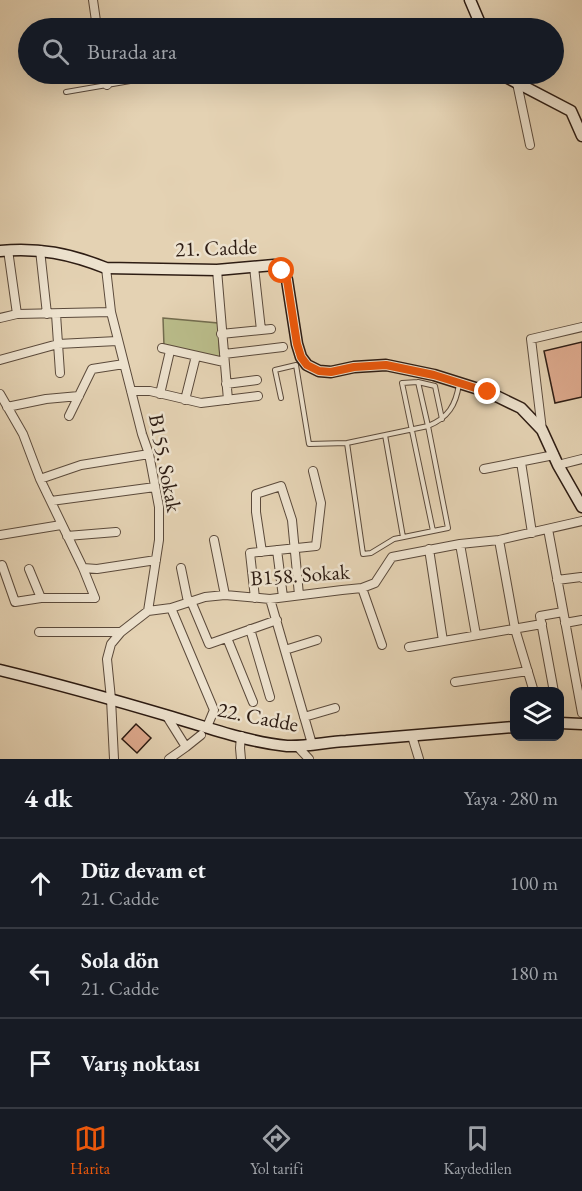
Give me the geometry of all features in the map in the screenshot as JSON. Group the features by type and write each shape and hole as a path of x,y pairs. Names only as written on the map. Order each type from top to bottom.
{"main road":[{"path":"470,0 478,18"},
{"path":"519,84 571,111 582,136"},
{"path":"571,111 582,108"},
{"name":"21. Cadde","path":"4,251 40,250 89,261 106,268 218,270 274,265 282,271 287,280 299,351 307,365 319,371 331,372 354,367 386,365 434,375 488,392 521,408 542,430 582,507"},
{"name":"22. Cadde","path":"0,670 166,715 204,731 241,736 267,743 297,746 510,727"},
{"path":"564,723 582,724"}],"street":[{"path":"93,0 96,18"},
{"path":"517,84 530,145"},
{"path":"40,250 58,344 60,373"},
{"path":"4,251 17,314"},
{"path":"254,267 261,330"},
{"name":"B155. Sokak","path":"106,268 117,341 149,454 159,507 159,540 148,611"},
{"path":"218,270 221,334 228,399"},
{"path":"0,318 17,314 111,312"},
{"path":"542,430 531,339 582,327"},
{"path":"221,334 271,329"},
{"path":"0,360 58,344 117,341"},
{"path":"160,394 166,349 196,356 224,358 283,347"},
{"path":"185,400 196,356"},
{"path":"69,416 92,369 124,364"},
{"path":"226,384 257,380"},
{"path":"131,391 150,391 201,403 258,396"},
{"path":"0,394 23,434 40,479 95,598 40,598 15,602 2,565"},
{"path":"7,407 46,399 79,396"},
{"path":"40,479 81,465 149,454"},
{"path":"484,469 521,462 582,459"},
{"path":"521,462 532,533"},
{"path":"255,598 250,553 315,546 321,503 313,471"},
{"path":"262,552 256,512 256,494 281,486 292,520 299,595"},
{"path":"51,501 155,487"},
{"name":"B158. Sokak","path":"148,611 171,608 205,597 225,595 270,599 362,588 375,583 392,557 460,544 500,540 582,521"},
{"path":"0,536 61,525"},
{"path":"548,530 582,713"},
{"path":"67,536 116,532"},
{"path":"214,540 225,595"},
{"path":"500,540 515,629 533,687"},
{"path":"460,544 476,636"},
{"path":"429,549 442,641"},
{"path":"277,550 283,597"},
{"path":"82,568 97,569 156,560"},
{"path":"181,568 190,602 209,644 276,620"},
{"path":"29,570 40,598"},
{"path":"557,580 582,578"},
{"path":"362,588 382,645"},
{"path":"270,599 312,744"},
{"path":"170,759 204,731 214,710 171,608"},
{"path":"114,759 107,659 111,645 121,632 148,611"},
{"path":"553,687 540,616 563,612"},
{"path":"566,623 582,620"},
{"path":"409,647 542,624"},
{"path":"250,629 270,697"},
{"path":"39,632 121,632"},
{"path":"227,638 253,702"},
{"path":"285,650 317,640"},
{"path":"455,682 528,671"},
{"path":"304,717 335,708"},
{"path":"166,715 186,747"},
{"path":"241,736 241,759"},
{"path":"412,736 419,759"},
{"path":"297,746 309,759"}],"lane":[{"path":"66,92 113,84"},
{"path":"280,398 275,370 296,365 309,444 347,443 428,426 442,419 457,399 459,383"},
{"path":"433,531 402,383 418,382 435,386 442,419"},
{"path":"347,443 363,554 371,553 394,539 448,528 418,382"},
{"path":"385,435 403,537"}],"green space":[{"path":"163,318 218,323 220,359 164,346"}],"building":[{"path":"582,342 582,397 555,403 544,351"},
{"path":"136,724 151,738 137,753 122,739"}],"route":[{"path":"282,271 287,280 297,344 301,357 307,365 319,371 331,372 354,367 386,365 434,375 488,392"}]}
